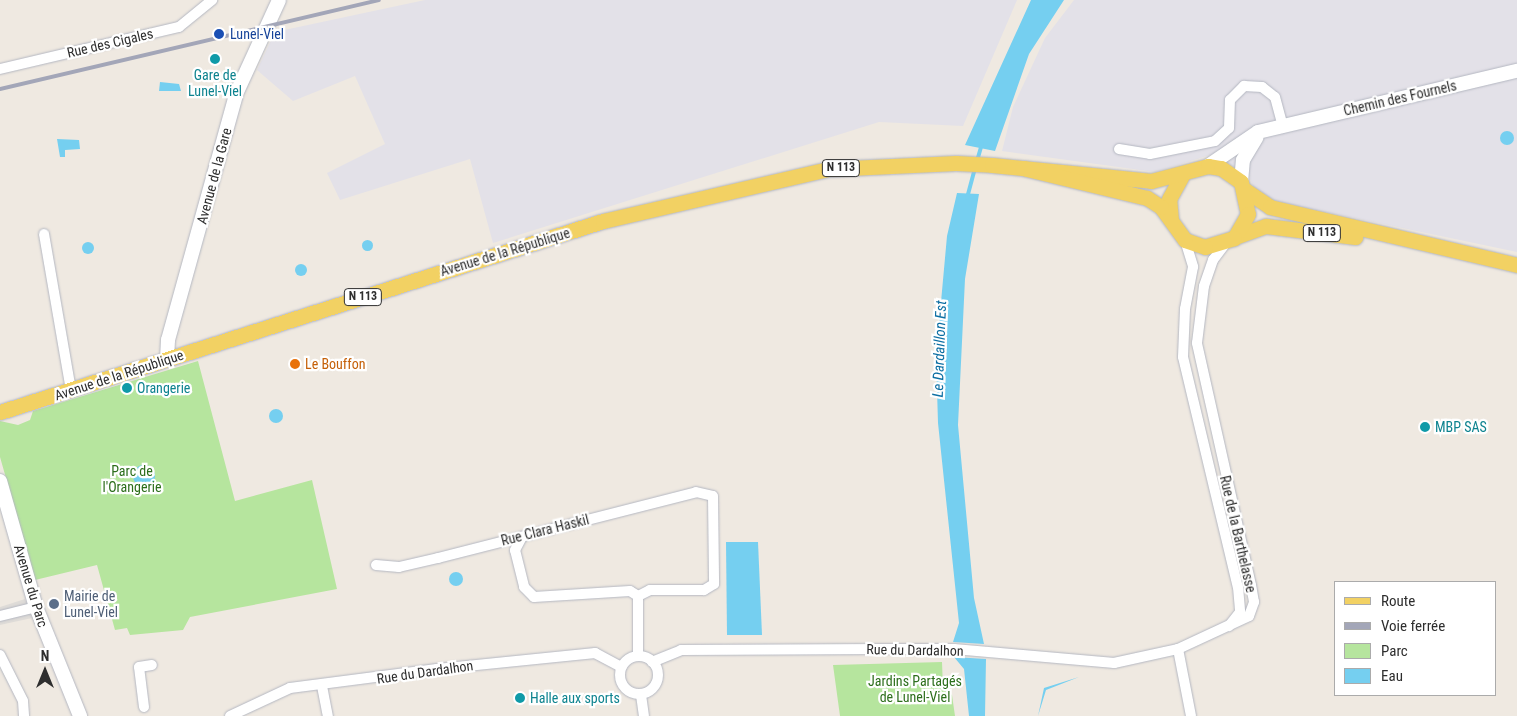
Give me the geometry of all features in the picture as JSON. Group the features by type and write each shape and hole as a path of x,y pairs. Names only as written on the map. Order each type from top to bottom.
{"main road":[{"name":"Avenue de la République","path":"0,412 603,221 729,190 828,169 956,163 1023,168"},
{"path":"1208,166 1221,168 1243,186 1248,214 1230,240 1204,247 1185,240 1171,222 1169,199 1182,176 1208,166"},
{"name":"N 113","path":"1023,168 1151,181 1182,176"},
{"name":"N 113","path":"1023,168 1147,198 1171,222"},
{"name":"N 113","path":"1243,186 1270,207 1412,244 1517,265"},
{"name":"N 113","path":"1230,240 1266,226 1412,244"}],"street":[{"name":"Rue des Cigales","path":"0,69 179,27 212,0"},
{"name":"Avenue de la Gare","path":"167,359 168,340 236,94 280,0"},
{"name":"Chemin des Fournels","path":"1208,166 1248,136 1517,70"},
{"path":"1119,149 1150,154 1215,141 1229,128 1230,100 1244,86 1262,87 1274,96 1280,127"},
{"name":"Chemin des Fournels","path":"1243,186 1247,150 1260,136 1280,127"},
{"path":"44,234 71,390"},
{"name":"Rue de la Barthelasse","path":"1185,240 1193,267 1185,309 1184,357 1240,600 1240,612 1226,628"},
{"name":"Rue de la Barthelasse","path":"1226,628 1249,616 1254,602 1197,343 1204,286 1213,260 1230,240"},
{"name":"Avenue du Parc","path":"0,481 36,607 80,716"},
{"name":"Rue Clara Haskil","path":"376,565 399,567 696,492 713,496 714,584 704,590 650,590 638,596"},
{"path":"522,537 515,550 524,588 534,597 630,591 638,596 638,656"},
{"path":"0,616 36,607"},
{"name":"Rue du Dardalhon","path":"652,662 682,650 954,649 1114,663 1178,649 1226,628"},
{"path":"1178,649 1191,716"},
{"name":"Rue du Dardalhon","path":"230,716 273,694 322,686 576,654 605,656 621,667"},
{"path":"0,655 23,701 24,716"},
{"path":"638,656 652,662 658,673 656,685 641,695"},
{"path":"638,656 621,667 619,678 624,689 641,695"},
{"path":"144,707 139,667 152,665"},
{"path":"322,686 328,716"},
{"path":"641,695 644,716"}],"shaded area":[{"path":"425,0 1017,0 963,126 879,122 493,243 470,159 340,200 327,173 385,144 355,76 293,101 257,70 275,32"},
{"path":"1074,0 1517,0 1517,252 1269,200 1255,190 1247,172 1210,155 1155,172 1002,151 1013,107 1045,38"},
{"path":"25,599 32,618 0,625 0,607"}],"green space":[{"name":"Parc de l'Orangerie","path":"198,361 235,501 312,480 337,589 190,617 183,630 130,635 127,628 115,630 97,565 35,580 0,457 0,421 18,425 30,420 33,411"},
{"name":"Jardins Partagés de Lunel-Viel","path":"942,662 943,688 952,695 955,716 840,716 833,665"}],"water":[{"path":"1031,0 1064,0 1029,54 995,151 965,145"},
{"path":"160,82 179,84 181,91 159,91"},
{"path":"1504,131 1510,131 1514,138 1510,145 1504,145 1500,141 1500,135"},
{"path":"57,139 79,140 80,149 65,150 65,157 60,157"},
{"path":"957,193 979,194 965,279 958,425 974,598 984,644 953,642 959,623 938,423 936,357 947,236"},
{"path":"365,240 369,240 372,245 371,249 365,250 362,247 362,243"},
{"path":"86,242 90,242 94,248 90,254 86,254 82,250 82,246"},
{"path":"299,264 303,264 307,270 303,276 299,276 295,272 295,268"},
{"path":"273,409 279,409 283,416 279,423 273,423 269,419 269,413"},
{"path":"144,465 152,468 155,476 152,484 144,487 136,484 133,476 136,468"},
{"path":"726,542 758,542 762,635 727,635"},
{"path":"453,572 459,572 463,579 459,586 453,586 449,582 449,576"},
{"path":"954,657 986,659 985,716 969,716 964,669"},
{"path":"1079,677 1046,690 1038,716 1044,688"}],"waterway":[{"name":"Le Dardaillon Est","path":"977,161 982,144"},
{"name":"Le Dardaillon Est","path":"967,198 975,168"}],"railway":[{"path":"0,89 379,0"}],"place":[{"name":"Lunel-Viel","path":"219,34"},
{"name":"Gare de Lunel-Viel","path":"215,59"},
{"name":"Le Bouffon","path":"295,364"},
{"name":"Orangerie","path":"127,388"},
{"name":"MBP SAS","path":"1425,427"},
{"name":"Mairie de Lunel-Viel","path":"54,604"},
{"name":"Halle aux sports","path":"520,698"}]}
